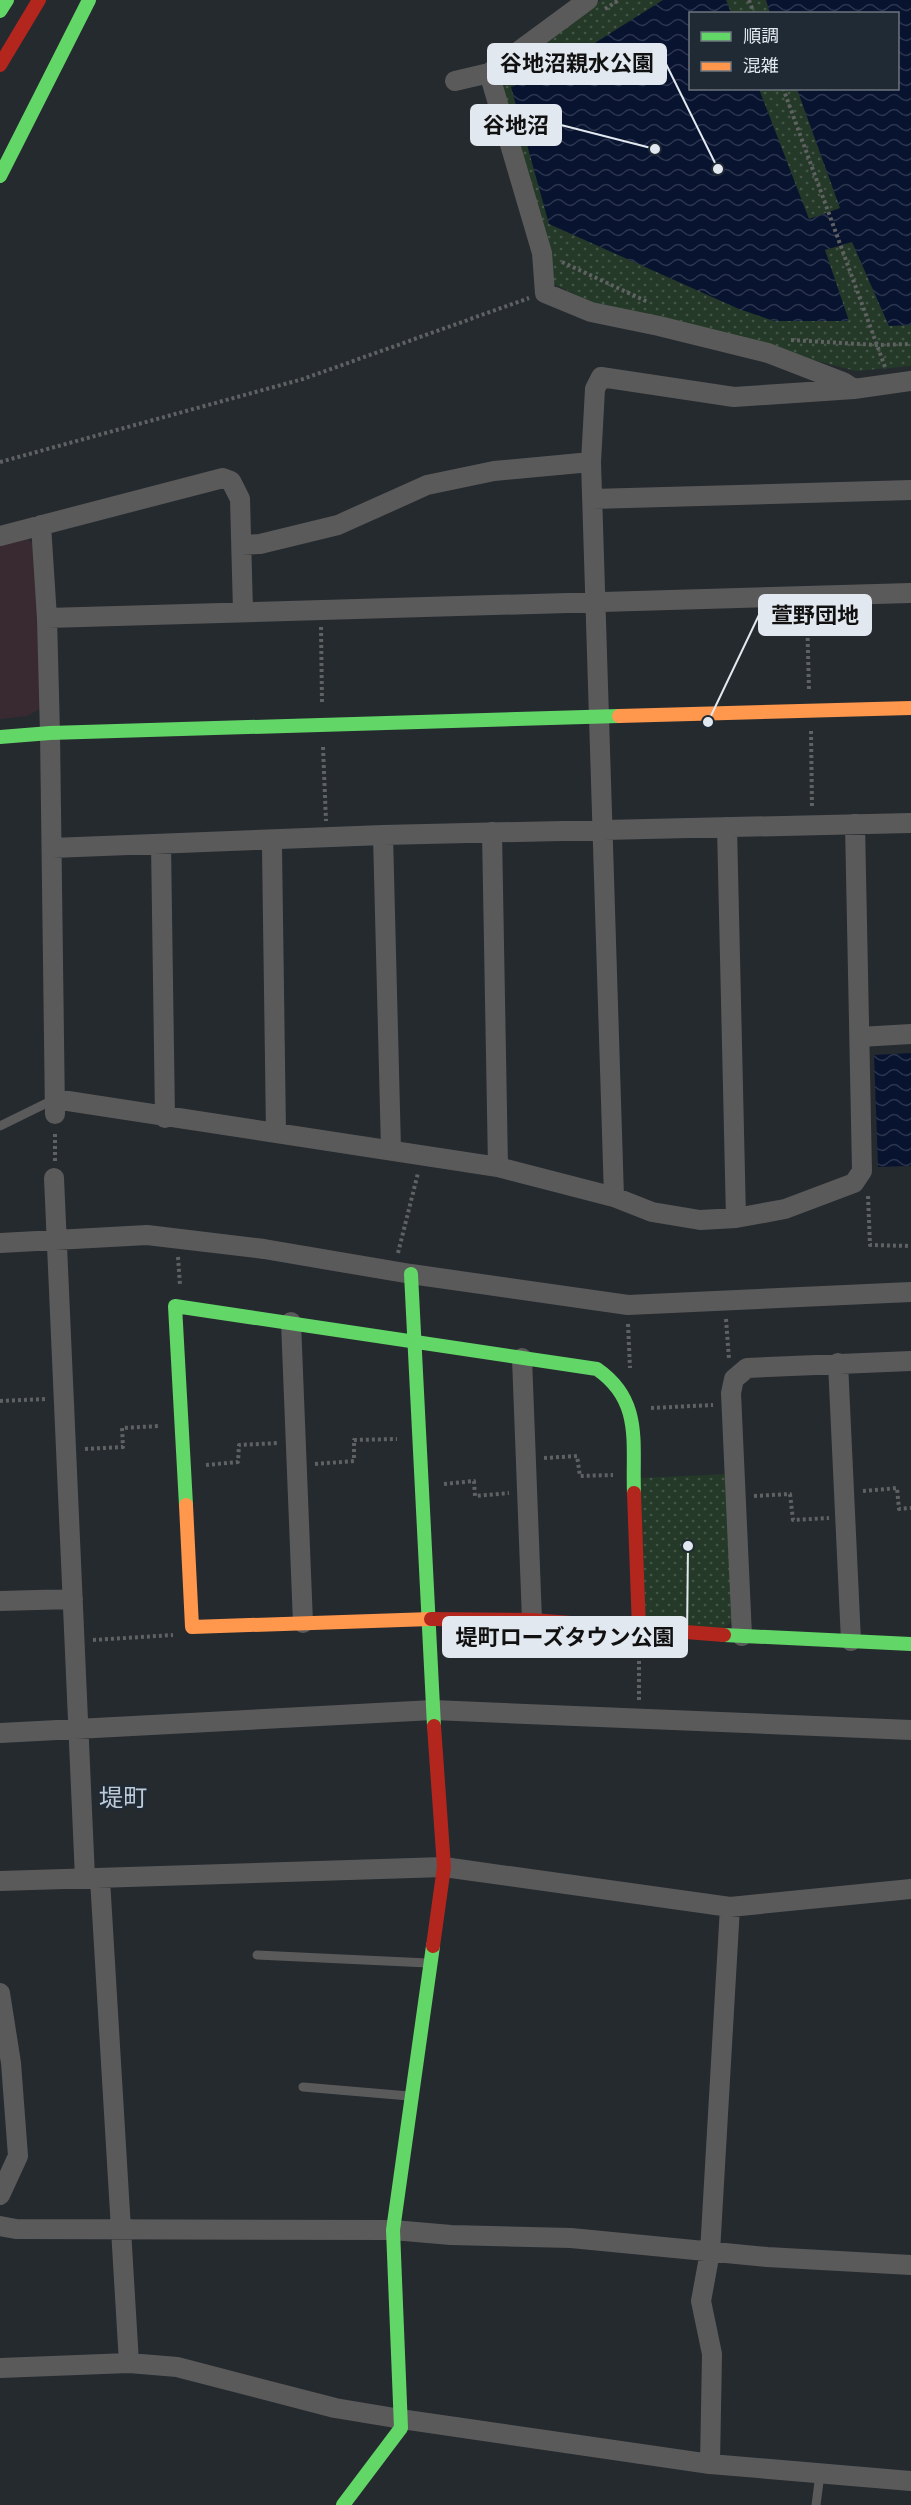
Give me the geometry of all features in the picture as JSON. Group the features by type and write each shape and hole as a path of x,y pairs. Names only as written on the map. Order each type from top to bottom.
{"main road":[{"path":"0,11 7,0"},
{"path":"0,65 39,0"},
{"path":"0,176 89,0"},
{"path":"0,737 50,733 911,708"},
{"path":"343,2505 401,2428 393,2230 444,1867 433,1710 414,1341 402,1273"},
{"path":"639,1628 631,1409 626,1395 615,1381 597,1369 175,1306 192,1627 430,1619 532,1620 742,1636 911,1644"}],"street":[{"path":"455,81 489,73 588,0"},
{"path":"489,73 542,253 545,293 591,312 768,353 843,382 854,389"},
{"path":"614,1197 591,462 595,388 601,376 734,397 854,389 911,381"},
{"path":"242,545 260,544 338,525 427,485 494,471 591,462"},
{"path":"0,536 222,478 231,481 240,499 243,611"},
{"path":"592,499 911,490"},
{"path":"41,525 47,618 50,733 55,1107 165,1118 276,1133 498,1167 614,1197 652,1212 690,1218 736,1218 785,1209 854,1183 862,1171 855,824"},
{"path":"47,618 321,608 911,593"},
{"path":"52,848 383,835 911,823"},
{"path":"728,827 736,1218"},
{"path":"492,832 498,1167"},
{"path":"383,835 391,1149"},
{"path":"161,844 165,1118"},
{"path":"272,848 276,1133"},
{"path":"860,1036 911,1034"},
{"path":"54,1178 79,1730 122,2231 129,2363"},
{"path":"0,1243 147,1235 264,1249 402,1273 628,1305 911,1292"},
{"path":"291,1322 303,1623"},
{"path":"522,1359 532,1620"},
{"path":"742,1636 731,1399 734,1379 747,1368 911,1361"},
{"path":"838,1363 851,1641"},
{"path":"0,1601 73,1599"},
{"path":"0,1733 433,1710 911,1730"},
{"path":"0,1881 444,1867 730,1907 911,1889"},
{"path":"710,2464 712,2354 701,2301 710,2252 730,1907"},
{"path":"0,1993 10,2063 18,2156 0,2195"},
{"path":"0,2226 16,2229 122,2231 393,2230 451,2235 570,2238 710,2252 911,2265"},
{"path":"0,2368 129,2363 177,2367 335,2408 401,2419 710,2464 911,2481"}],"lane":[{"path":"0,1126 55,1107"},
{"path":"257,1955 430,1964"},
{"path":"303,2087 412,2096"},
{"path":"816,2505 820,2474"}],"path":[{"path":"784,90 891,384"},
{"path":"542,253 657,305"},
{"path":"0,462 303,379 545,293"},
{"path":"780,339 877,345 911,344"},
{"path":"807,596 809,697"},
{"path":"321,608 322,712"},
{"path":"810,722 812,825"},
{"path":"323,741 327,839"},
{"path":"402,1273 422,1155"},
{"path":"867,1186 870,1245 911,1246"},
{"path":"178,1251 182,1307"},
{"path":"631,1409 731,1399 725,1300"},
{"path":"628,1305 630,1374"},
{"path":"0,1401 64,1399"},
{"path":"66,1450 123,1448 122,1428 182,1425"},
{"path":"296,1466 354,1461 354,1440 419,1438"},
{"path":"184,1467 238,1462 239,1445 295,1442"},
{"path":"525,1460 577,1456 580,1476 634,1474"},
{"path":"422,1486 474,1481 475,1497 527,1492"},
{"path":"844,1492 897,1488 899,1509 911,1508"},
{"path":"735,1497 790,1494 793,1520 845,1517"},
{"path":"75,1641 181,1635 197,1627"},
{"path":"639,1628 639,1718"}],"shaded area":[{"path":"25,537 37,547 40,709 27,716 0,719 0,544"}],"green space":[{"path":"601,0 911,0 911,366 856,371 593,303 554,284 500,92 502,78"},
{"path":"730,1474 736,1618 723,1629 653,1624 645,1614 640,1478"}],"water":[{"path":"663,0 726,0 731,12 689,12 689,90 759,90 809,219 840,208 797,90 899,90 899,12 770,12 766,0 911,0 911,325 889,326 852,242 825,250 849,321 774,321 739,309 549,224 511,87 541,77"},
{"path":"911,1053 911,1166 878,1167 874,1055"}],"traffic: fast":[{"path":"0,11 7,0"},
{"path":"0,176 89,0"},
{"path":"0,737 50,733 619,716"},
{"path":"411,1274 434,1726"},
{"path":"186,1505 175,1306 597,1369 612,1381 628,1409 634,1440 634,1493"},
{"path":"724,1635 911,1644"},
{"path":"343,2505 401,2428 393,2230 433,1946"}],"traffic: slow":[{"path":"619,716 911,708"},
{"path":"186,1505 192,1627 431,1619"}],"traffic: jam":[{"path":"0,65 39,0"},
{"path":"634,1493 639,1628"},
{"path":"431,1619 532,1620 724,1635"},
{"path":"433,1946 444,1867 434,1726"}],"place":[{"name":"谷地沼","path":"655,149"},
{"name":"谷地沼親水公園","path":"718,169"},
{"name":"萱野団地","path":"708,722"},
{"name":"堤町ローズタウン公園","path":"688,1546"}],"district":[{"name":"堤町","path":"123,1798"}]}
